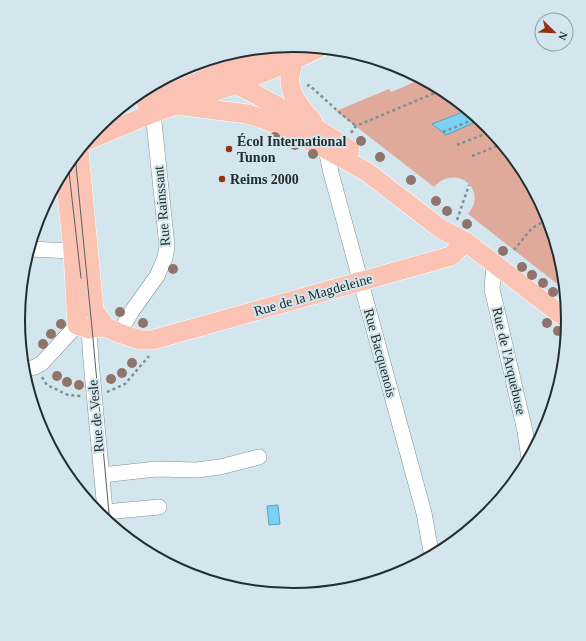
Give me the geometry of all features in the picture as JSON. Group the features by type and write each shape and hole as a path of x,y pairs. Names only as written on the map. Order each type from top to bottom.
{"main road":[{"path":"94,142 153,113 236,84 309,53"},
{"path":"125,112 264,54"},
{"path":"294,60 290,81 298,104 334,147"},
{"path":"239,64 236,84 238,96 247,114"},
{"path":"216,74 317,128"},
{"path":"176,105 247,114 262,118 291,131 334,147 395,179 454,224 466,242 561,314"},
{"path":"82,155 94,311 98,328"},
{"name":"Rue de Vesle","path":"65,179 73,251 98,328"},
{"name":"Rue de la Magdeleine","path":"98,328 141,340 152,340 451,256 466,242"}],"street":[{"name":"Rue Rainssant","path":"29,368 42,363 98,328 132,311 157,276 165,258 167,246 153,113"},
{"name":"Rue Bacquenois","path":"334,147 331,173 424,514 431,550"},
{"path":"35,249 73,251"},
{"name":"Rue de l'Arquebuse","path":"494,263 492,289 525,431 528,450"},
{"name":"Rue de Vesle","path":"98,328 102,475 106,512"},
{"path":"102,475 156,469 197,470 220,467 259,457"},
{"path":"110,516 159,506"}],"path":[{"path":"356,126 435,93"},
{"path":"443,132 471,120"},
{"path":"458,145 485,134"},
{"path":"472,156 496,146"},
{"path":"456,221 469,185"},
{"path":"514,250 532,228 541,223 544,226"}],"shaded area":[{"path":"415,82 427,88 470,119 506,157 525,187 541,218 552,251 559,285 468,214 473,206 475,198 473,190 464,180 449,178 441,181 434,187 336,111 389,89 391,92"}],"water":[{"path":"462,112 474,123 446,135 432,124"},
{"path":"278,505 280,524 269,525 267,506"}],"tram line":[{"path":"76,163 109,516"},
{"path":"69,173 81,278"}],"place":[{"name":"Écol International Tunon","path":"229,149"},
{"name":"Reims 2000","path":"222,179"}]}
